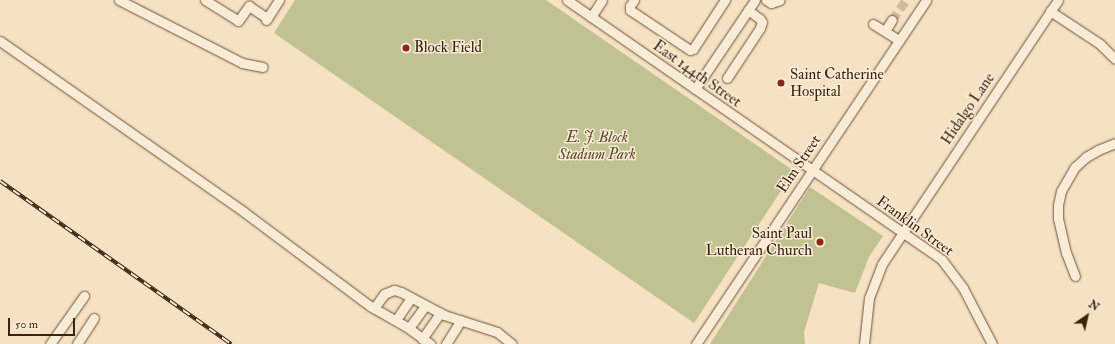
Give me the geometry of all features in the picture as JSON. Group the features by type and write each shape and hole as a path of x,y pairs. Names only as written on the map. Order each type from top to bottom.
{"street":[{"path":"119,0 211,45 242,63 263,66"},
{"path":"205,0 238,21 249,6 266,19 279,0"},
{"name":"East 144th Street","path":"567,0 812,170"},
{"path":"591,17 602,0"},
{"path":"634,0 630,6 630,10 690,50 693,49 725,0"},
{"path":"695,89 755,0"},
{"path":"766,0 771,3 780,0"},
{"name":"Elm Street","path":"696,344 926,0"},
{"name":"Hidalgo Lane","path":"864,344 866,312 872,288 882,264 1058,0"},
{"path":"727,78 760,28 762,22 748,10"},
{"path":"1050,12 1100,44 1115,59"},
{"path":"886,31 892,20"},
{"path":"873,24 899,40"},
{"path":"0,41 244,212 374,308 409,328 426,341 440,313"},
{"path":"1075,276 1066,253 1058,219 1058,205 1061,191 1075,167 1086,157 1115,143"},
{"name":"Franklin Street","path":"812,170 932,253 948,267 963,288 992,344"},
{"path":"374,308 384,294 394,290 440,313 497,332 512,344"},
{"path":"50,344 84,296"},
{"path":"396,320 411,298"},
{"path":"409,328 425,306"},
{"path":"78,344 94,318"},
{"path":"446,344 461,320"}],"green space":[{"name":"E. J. Block Stadium Park","path":"295,0 546,0 794,171 694,323 274,33"},
{"path":"810,187 883,236 869,257 855,293 819,283 804,332 805,344 710,344"}],"tunnel":[{"path":"892,20 906,0"}],"railway":[{"path":"0,181 231,344"}],"place":[{"name":"Block Field","path":"406,48"},
{"name":"Saint Catherine Hospital","path":"781,83"},
{"name":"Saint Paul Lutheran Church","path":"820,242"}]}
